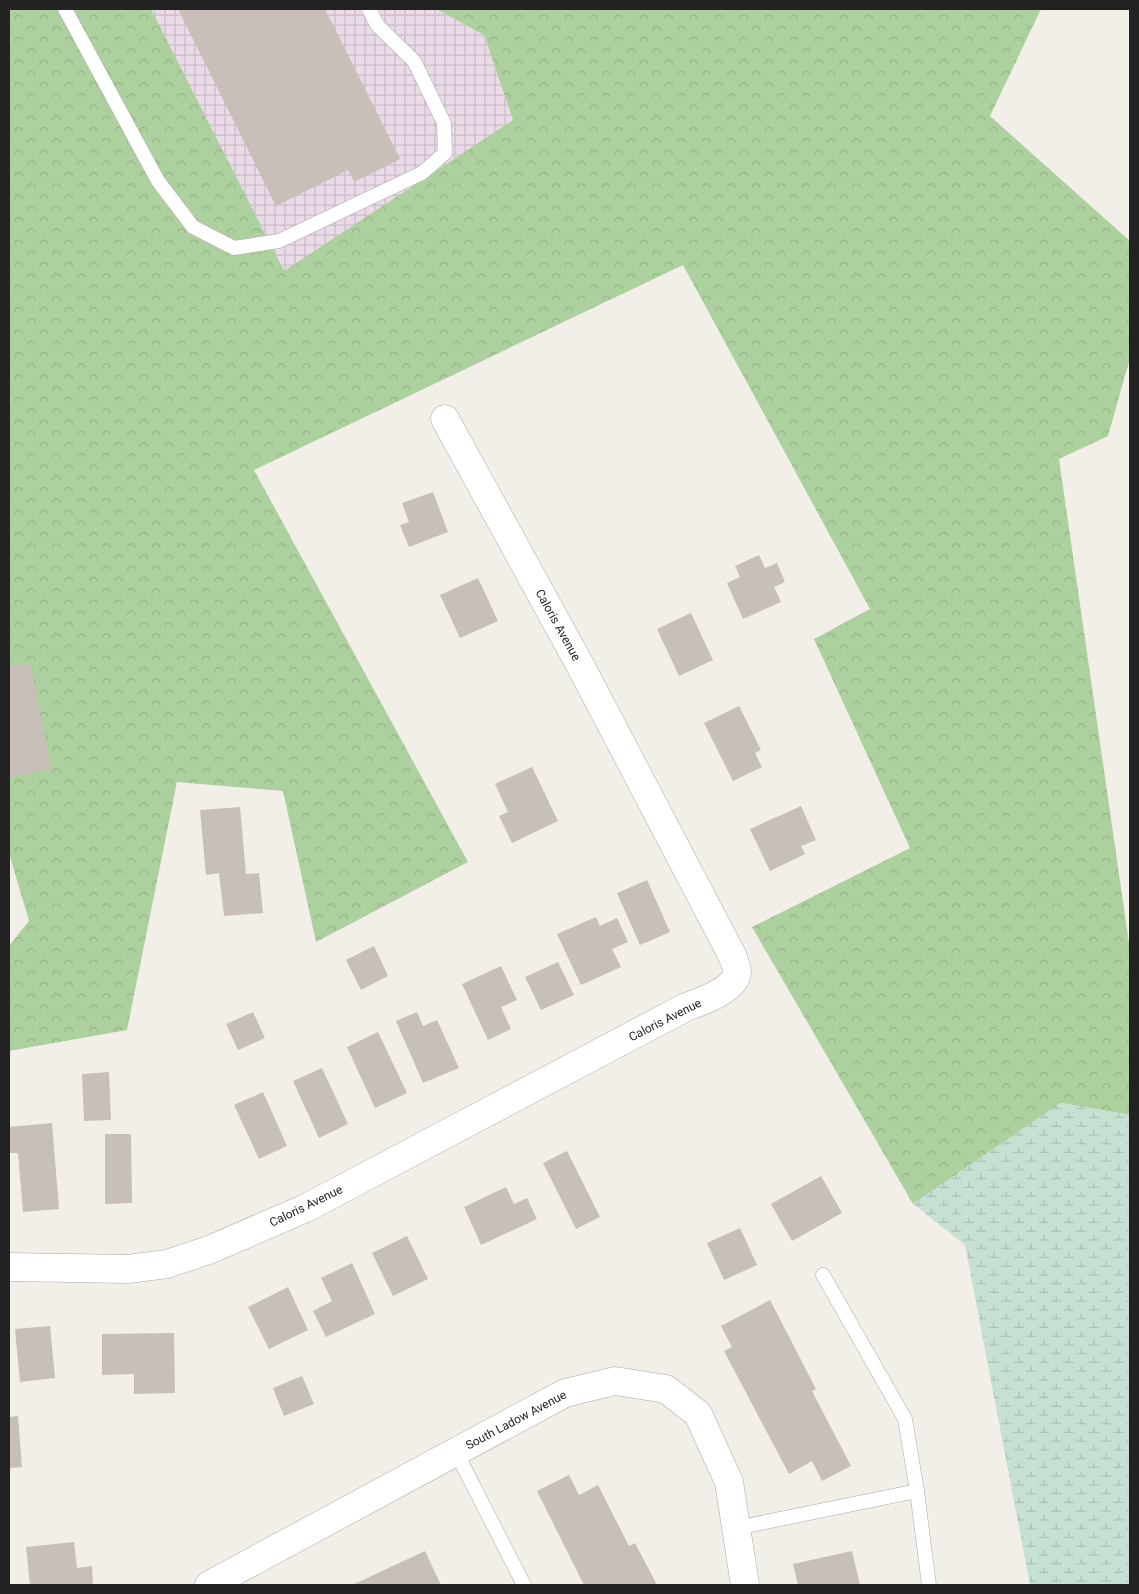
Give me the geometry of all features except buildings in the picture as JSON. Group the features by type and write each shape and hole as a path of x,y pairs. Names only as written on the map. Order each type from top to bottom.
{"street":[{"name":"Caloris Avenue","path":"9,1267 128,1269 167,1264 209,1250 306,1208 731,985 737,973 733,957 585,674 445,420"},
{"name":"South Ladow Avenue","path":"209,1585 565,1393 615,1381 666,1389 698,1414 729,1482 745,1585"}],"lane":[{"path":"65,9 158,181 193,227 234,248 279,241 422,173 445,153 444,123 414,61 377,25 368,9"},
{"path":"823,1275 905,1419 917,1490 929,1585"},
{"path":"456,1452 524,1585"},
{"path":"736,1528 917,1490"}],"shaded area":[{"path":"151,9 436,9 484,35 513,120 284,272"}],"green space":[{"path":"9,9 151,9 284,271 513,120 484,35 436,9 1041,9 990,116 1130,241 1130,358 1108,436 1059,459 1130,950 1130,1115 1061,1103 913,1204 752,927 910,848 814,639 870,609 683,265 254,470 468,862 316,942 283,791 177,782 127,1030 9,1051 9,946 29,921 9,853"},
{"path":"1061,1103 1130,1115 1130,1585 1030,1585 965,1245 913,1204"}]}
